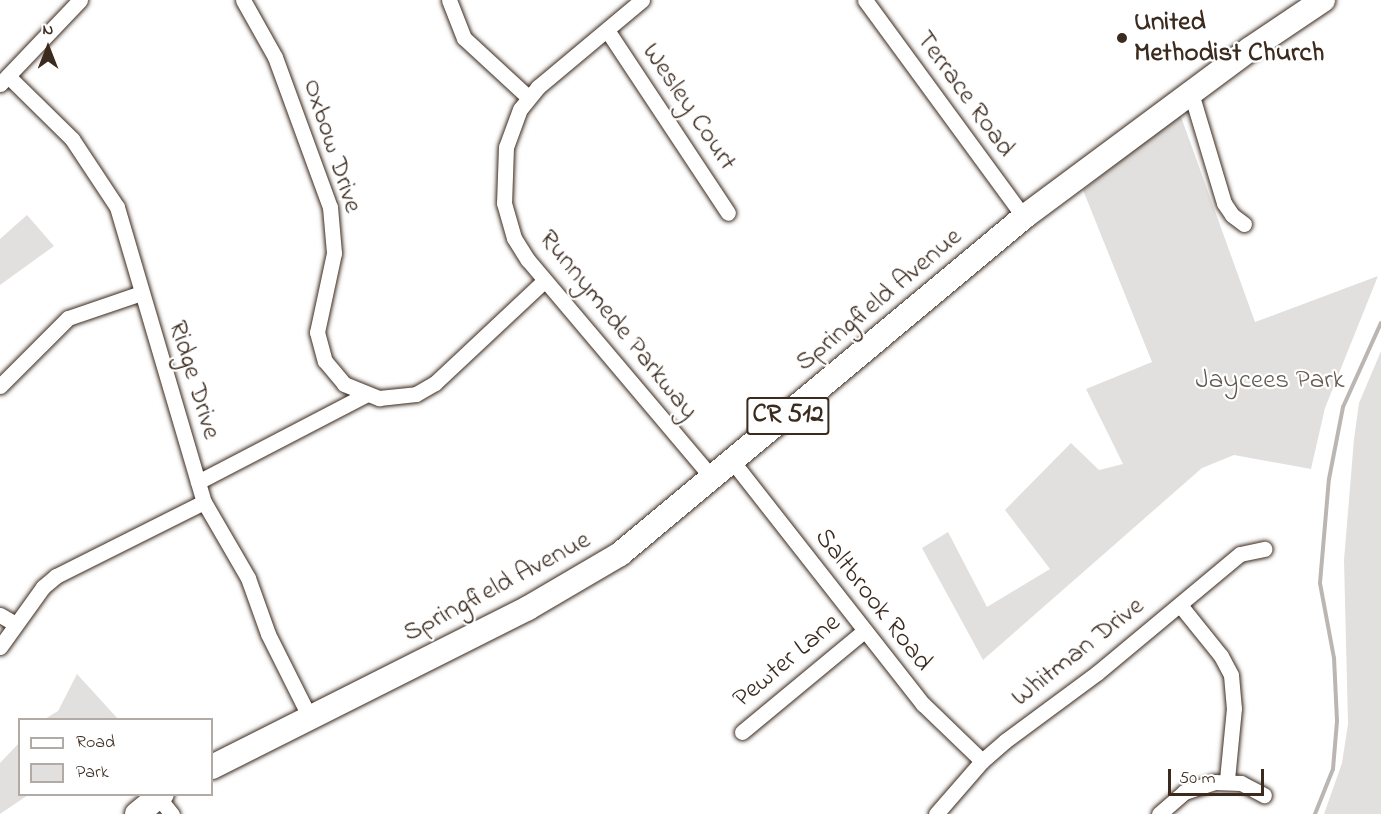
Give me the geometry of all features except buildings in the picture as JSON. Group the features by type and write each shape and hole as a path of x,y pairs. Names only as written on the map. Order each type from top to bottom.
{"main road":[{"name":"Springfield Avenue","path":"213,766 568,586 647,534 1024,217 1191,93 1323,0"},
{"path":"137,814 164,802"}],"street":[{"path":"4,80 80,0"},
{"name":"Oxbow Drive","path":"243,0 275,57 330,207 334,254 318,317 320,347 334,373 365,395"},
{"path":"448,0 464,38 528,98"},
{"name":"Runnymede Parkway","path":"642,0 528,98 520,109 506,147 504,203 514,238 544,281 714,479"},
{"name":"Terrace Road","path":"865,0 1024,217"},
{"name":"Wesley Court","path":"606,30 728,213"},
{"name":"Ridge Drive","path":"4,80 90,163 117,207 204,502 248,578 268,634 309,716"},
{"path":"1191,93 1224,203 1232,215 1244,224"},
{"path":"198,482 365,395 401,398 429,387 544,281"},
{"path":"0,386 68,318 141,293"},
{"name":"Saltbrook Road","path":"733,462 923,704 982,761"},
{"path":"0,647 14,623 56,576 204,502"},
{"name":"Whitman Drive","path":"936,814 982,761 1180,605 1240,554 1264,549"},
{"path":"1180,605 1221,656 1231,675 1234,708 1227,780"},
{"path":"0,615 14,623"},
{"name":"Pewter Lane","path":"742,732 864,631"},
{"path":"1159,814 1184,792 1227,780 1264,795"}],"green space":[{"name":"Jaycees Park","path":"1180,114 1255,322 1378,276 1325,408 1311,469 1234,455 1202,468 983,660 922,548 948,532 987,607 1050,569 1005,510 1071,443 1099,470 1123,464 1086,389 1152,362 1083,190"},
{"path":"27,215 54,246 0,285 0,239"},
{"path":"1381,351 1381,814 1324,814 1342,763 1348,724 1344,560 1354,439 1359,403"},
{"path":"77,674 117,718 47,718 58,711"},
{"path":"18,744 18,796 27,796 0,814 0,763"}],"waterway":[{"path":"1315,814 1333,769 1337,721 1334,658 1320,583 1329,479 1343,407 1381,323"}],"place":[{"name":"United Methodist Church","path":"1122,38"}]}
